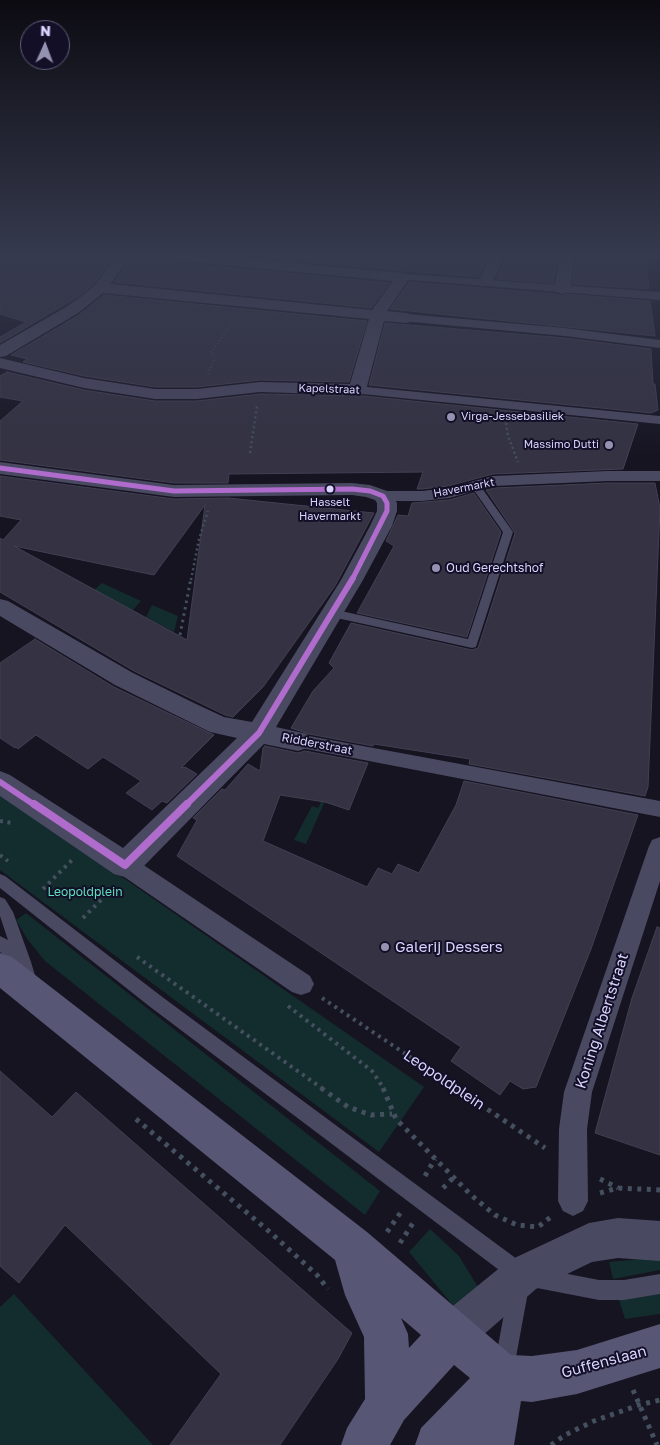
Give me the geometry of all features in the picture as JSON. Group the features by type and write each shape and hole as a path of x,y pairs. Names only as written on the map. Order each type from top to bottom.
{"main road":[{"path":"19,974 352,1247 502,1377"},
{"path":"352,1247 366,1295 386,1334 388,1404"},
{"path":"364,1445 388,1404 452,1334"},
{"name":"Guffenslaan","path":"502,1377 532,1379 577,1372 660,1346"},
{"path":"438,1445 502,1377"},
{"path":"491,1445 502,1377"}],"street":[{"path":"0,352 49,323"},
{"path":"357,390 377,323"},
{"path":"468,323 565,332 660,344"},
{"name":"Kapelstraat","path":"0,363 84,383 155,394 197,394 260,387 357,390 660,420"},
{"name":"Havermarkt","path":"0,468 138,488 210,492 352,489 370,490 383,496 422,496 450,493 493,481 608,476 660,476"},
{"path":"121,875 259,733 291,683 381,526 387,511 387,503 383,496"},
{"name":"Ridderstraat","path":"0,606 124,679 187,712 219,725 660,809"},
{"path":"0,782 121,875 301,984"},
{"name":"Koning Albertstraat","path":"573,1201 573,1129 578,1092 660,846"},
{"path":"452,1334 522,1275 589,1243 618,1238 660,1241"}],"lane":[{"path":"332,613 472,644 508,532 476,486"},
{"path":"0,880 155,1001 522,1275 599,1290 624,1290 660,1284"},
{"path":"0,903 6,912 19,974"},
{"path":"0,944 19,974"},
{"path":"502,1377 522,1275"}],"path":[{"path":"206,377 215,358 211,353 230,326"},
{"path":"502,403 508,436 514,452"},
{"path":"250,453 257,406"},
{"path":"180,635 199,539 208,515 210,492"},
{"path":"0,855 14,866"},
{"path":"43,888 74,858"},
{"path":"82,919 121,875"},
{"path":"36,883 51,894"},
{"path":"75,912 90,924"},
{"path":"131,953 348,1107 371,1115 392,1114"},
{"name":"Leopoldplein","path":"301,984 573,1166 618,1188"},
{"path":"286,1004 372,1071 382,1083 392,1114 454,1178 495,1215 517,1225 538,1227 573,1201 618,1188 660,1190"},
{"path":"128,1112 271,1233 316,1274 334,1296"},
{"path":"551,1445 565,1435 594,1421 639,1405 660,1400"},
{"path":"639,1405 657,1445"}],"green space":[{"path":"102,583 141,601 133,610 94,590"},
{"path":"152,605 178,616 174,632 146,617"},
{"name":"Leopoldplein","path":"0,792 424,1087 379,1152 0,870"},
{"path":"323,798 326,799 306,844 294,840 312,806 318,808"},
{"path":"26,913 380,1191 365,1215 45,961 28,940 16,920"},
{"path":"430,1229 459,1256 478,1287 455,1308 409,1252"},
{"path":"660,1257 660,1270 613,1279 609,1262"},
{"path":"14,1294 153,1445 0,1445 0,1307"},
{"path":"660,1294 660,1314 625,1319 619,1300"}],"building":[{"path":"24,323 33,323 0,343 0,337"},
{"path":"65,323 366,323 349,382 260,380 197,387 155,387 84,376 23,362 27,359 11,355"},
{"path":"385,323 565,338 651,349 653,384 655,384 658,410 651,413 369,385"},
{"path":"532,323 653,323 655,336"},
{"path":"7,372 84,390 155,401 197,401 260,394 363,396 638,424 623,469 493,474 448,486 422,489 417,489 423,472 229,474 228,483 174,483 0,460 0,421 23,401 0,397 0,376"},
{"path":"0,476 174,499 228,498 374,513 335,586 263,687 233,717 225,715 134,671 0,592 0,538 3,540 21,520 0,516","holes":["205,505 187,640 14,546 154,575"]},
{"path":"655,483 660,508 648,787 645,796 469,764 470,759 374,744 373,746 309,734 291,728 313,691 334,668 329,663 351,623 472,650 478,648 515,533 486,490 494,488"},
{"name":"Oud Gerechtshof","path":"474,493 501,532 467,637 357,613 394,546 386,541 398,515 408,516 412,503 449,500"},
{"path":"35,639 114,687 214,735 181,768 185,767 197,774 167,803 162,801 152,810 126,793 141,781 103,757 88,769 36,735 18,749 0,738 0,663"},
{"path":"265,746 298,753 305,751 368,763 349,810 325,802 280,795 263,841 367,887 378,868 392,874 398,864 419,873 456,805 464,781 638,815 591,949 536,1087 523,1089 510,1081 500,1095 451,1061 461,1047 177,856 197,820 193,818 222,789 225,790 248,764 260,771 263,748"},
{"path":"657,927 660,928 660,1155 595,1133 632,998"},
{"path":"0,1071 52,1117 76,1092 352,1333 338,1359 280,1445 170,1445 221,1374 65,1225 19,1283 0,1266"}],"transit line":[{"path":"0,468 174,491 352,489 370,491 383,496 387,503 387,511 381,526 352,580 259,733 125,865 0,782"}],"place":[{"name":"Virga-Jessebasiliek","path":"451,417"},
{"name":"Massimo Dutti","path":"609,445"},
{"name":"Hasselt Havermarkt","path":"330,489"},
{"name":"Oud Gerechtshof","path":"436,568"},
{"name":"Galerij Dessers","path":"385,947"}]}
